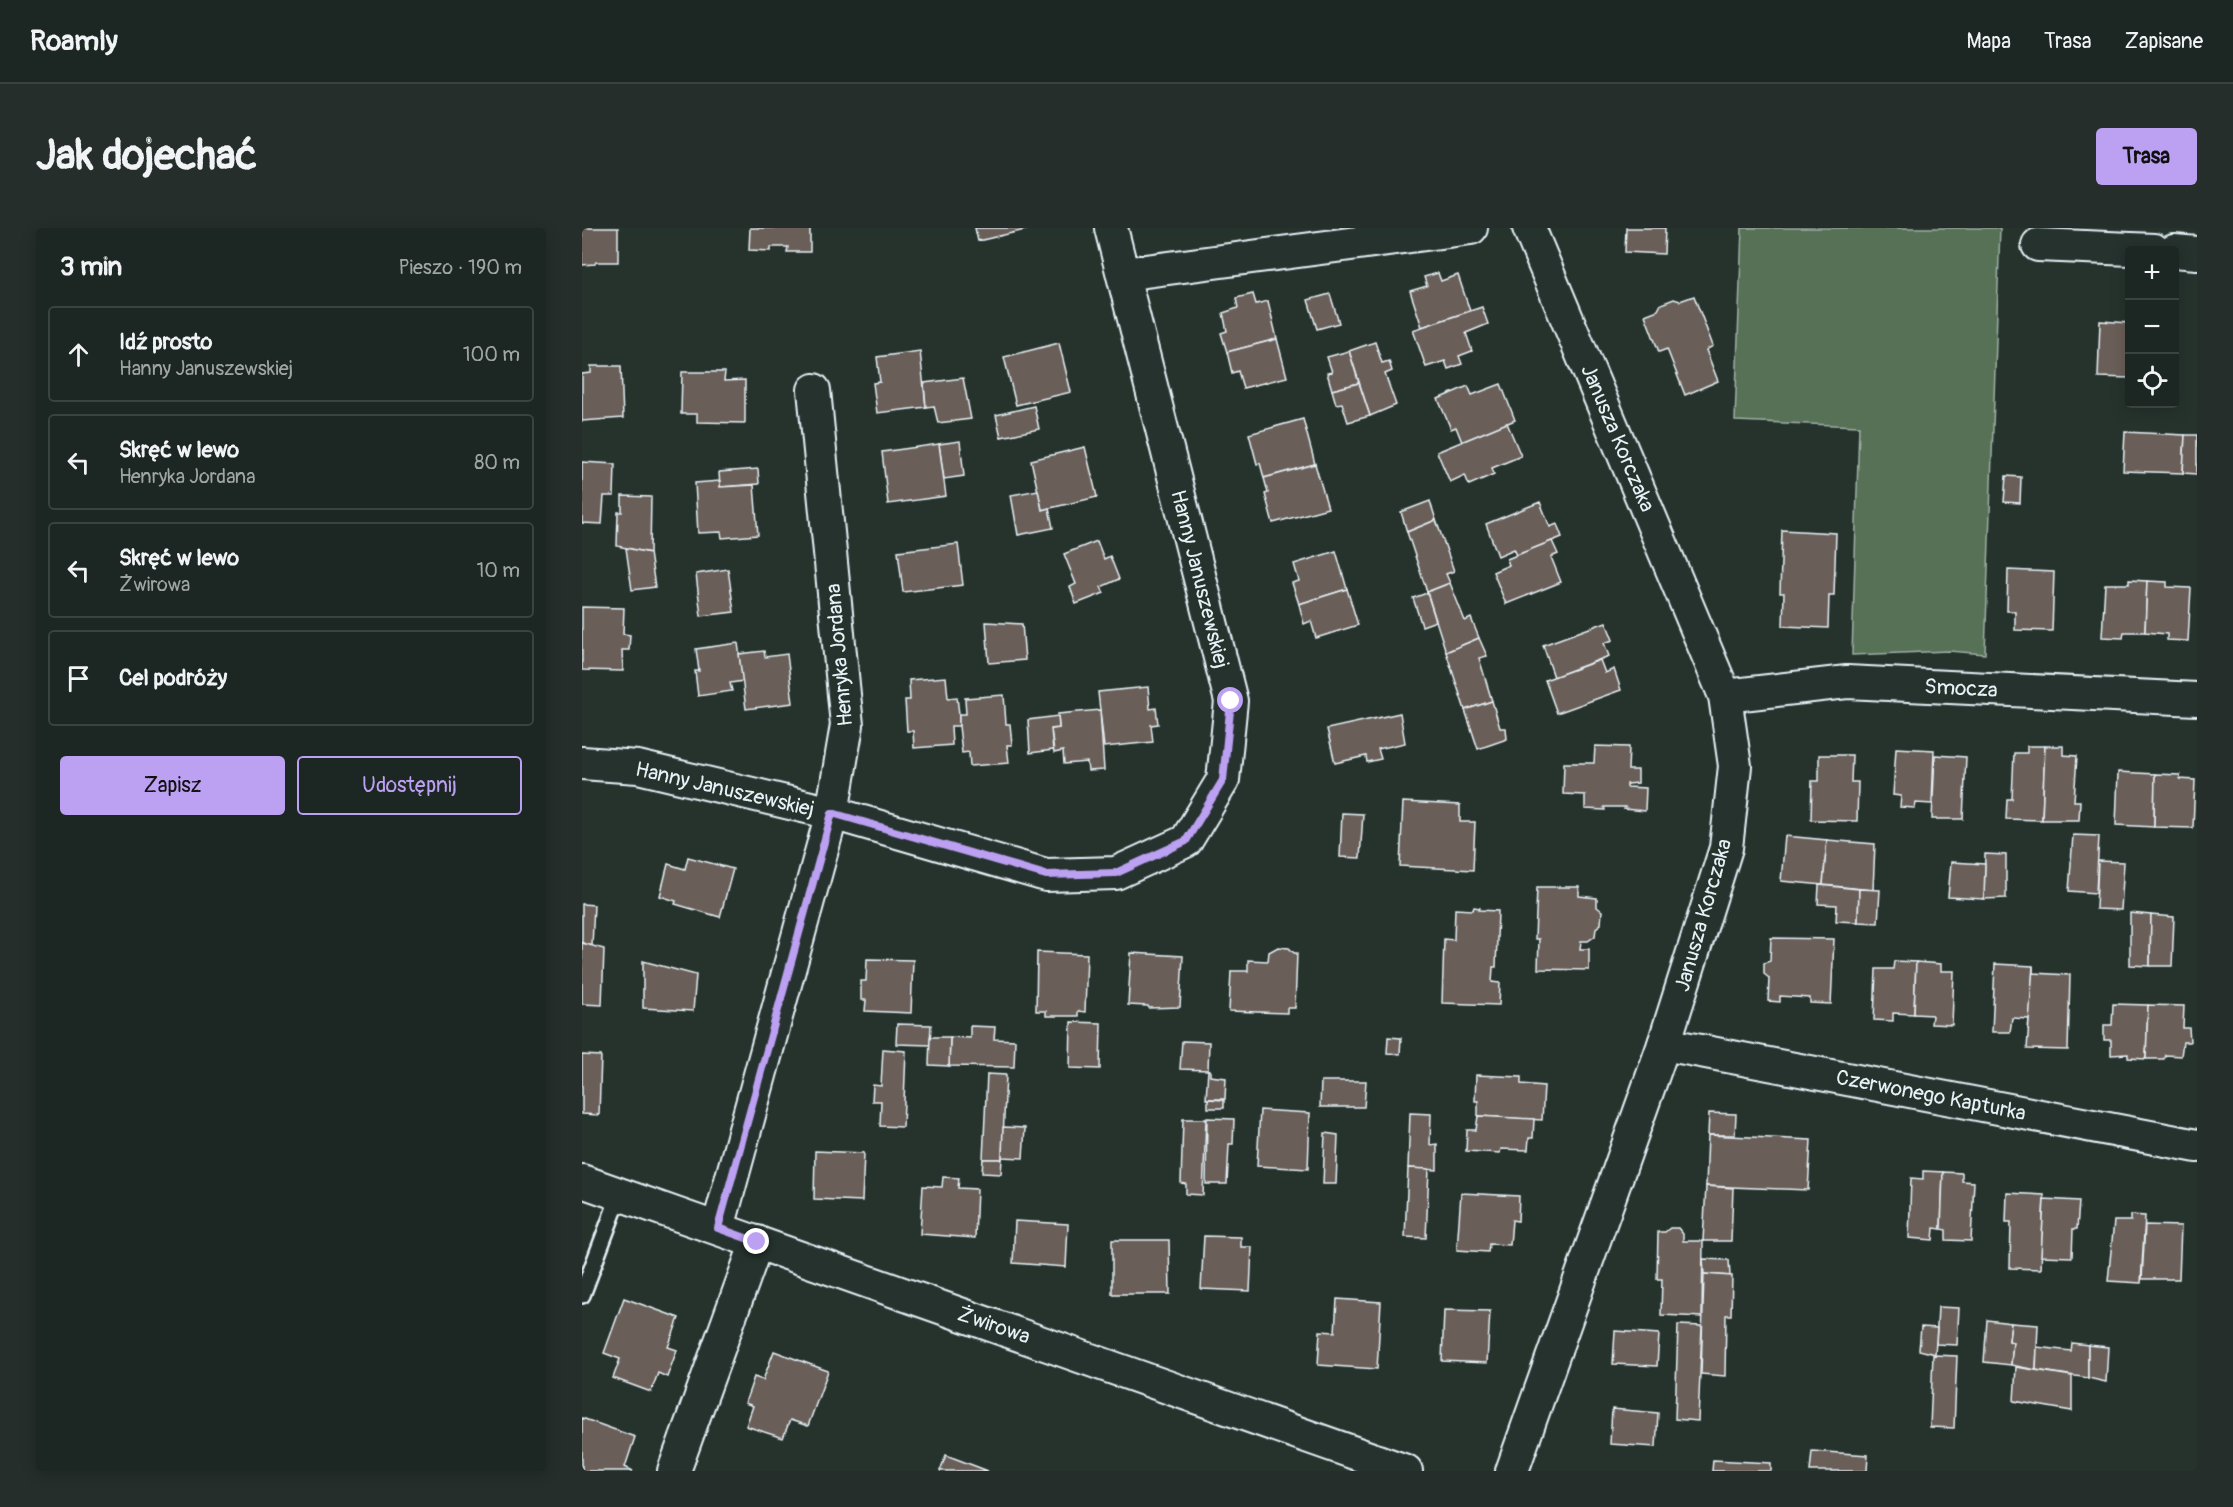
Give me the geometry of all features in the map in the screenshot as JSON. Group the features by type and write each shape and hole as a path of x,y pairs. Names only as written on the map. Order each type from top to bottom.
{"street":[{"name":"Hanny Januszewskiej","path":"582,763 638,767 832,813 1046,875 1116,873 1186,841 1223,780 1231,701 1111,228"},
{"path":"1123,274 1471,228"},
{"name":"Janusza Korczaka","path":"1512,1471 1664,1044 1726,848 1736,766 1725,696 1529,228"},
{"path":"2038,245 2125,249"},
{"path":"2179,252 2197,253"},
{"name":"Henryka Jordana","path":"718,1228 832,813 847,725 814,390"},
{"name":"Smocza","path":"1725,696 1847,682 2197,699"},
{"name":"Czerwonego Kapturka","path":"1664,1044 2197,1146"},
{"name":"Żwirowa","path":"582,1181 1406,1471"},
{"path":"674,1471 757,1242"}],"lane":[{"path":"582,1295 620,1194"}],"green space":[{"path":"1742,228 2000,228 1985,654 1949,651 1852,655 1859,426 1735,421"}],"building":[{"path":"582,228 618,228 618,262 596,262 582,265"},
{"path":"750,228 810,228 810,252 787,252 788,247 771,247 771,251 749,250"},
{"path":"975,228 1028,228 1029,229 978,241"},
{"path":"1626,228 1665,228 1664,254 1625,252"},
{"path":"1438,273 1441,281 1458,275 1470,311 1422,327 1410,291 1427,286 1424,277"},
{"path":"1253,294 1256,304 1268,301 1277,339 1227,352 1221,333 1227,331 1223,313 1238,308 1236,298"},
{"path":"1330,294 1339,323 1317,329 1308,300"},
{"path":"1694,296 1713,346 1706,350 1718,381 1685,395 1667,349 1659,352 1645,315 1658,310 1661,304"},
{"path":"1482,307 1488,324 1466,333 1472,351 1459,356 1462,364 1448,369 1445,361 1426,367 1413,330"},
{"path":"2100,321 2125,323 2125,378 2098,377"},
{"path":"1277,339 1287,377 1243,388 1238,371 1232,373 1227,352"},
{"path":"1375,342 1382,363 1389,361 1392,371 1385,374 1396,405 1370,416 1349,351"},
{"path":"1059,343 1071,392 1016,405 1004,357"},
{"path":"920,351 926,407 877,413 873,383 880,382 877,357"},
{"path":"1349,351 1359,383 1332,390 1327,373 1332,372 1327,357"},
{"path":"591,366 621,366 623,418 582,421 582,374 591,373"},
{"path":"682,372 725,372 724,381 745,380 745,423 697,422 697,414 681,414"},
{"path":"963,378 971,419 938,423 934,406 926,407 924,383"},
{"path":"1359,383 1370,416 1348,422 1342,403 1336,404 1332,390"},
{"path":"1501,384 1515,420 1462,442 1456,427 1451,429 1438,399 1468,386 1472,395"},
{"path":"1034,406 1039,429 1001,437 996,415"},
{"path":"1303,419 1315,464 1264,478 1260,463 1257,464 1249,434"},
{"path":"1507,423 1521,456 1492,468 1494,474 1469,485 1465,475 1450,482 1437,452"},
{"path":"2125,432 2185,435 2183,473 2123,471"},
{"path":"2185,435 2197,435 2197,474 2183,473"},
{"path":"960,441 964,476 944,479 939,444"},
{"path":"939,444 946,496 888,504 882,452"},
{"path":"1085,447 1097,497 1042,510 1031,460"},
{"path":"582,462 615,464 614,496 604,496 602,524 582,523"},
{"path":"1315,464 1328,508 1273,523 1265,494 1268,493 1264,478"},
{"path":"758,469 759,484 720,487 719,472"},
{"path":"2006,476 2021,477 2020,503 2004,502"},
{"path":"720,481 720,487 754,485 758,535 722,538 721,532 698,533 695,483"},
{"path":"1038,490 1042,510 1049,508 1053,528 1018,535 1011,495"},
{"path":"622,496 651,497 650,553 617,546 618,512 622,512"},
{"path":"1430,501 1436,520 1407,532 1401,512"},
{"path":"1540,502 1550,527 1557,524 1562,537 1517,555 1514,549 1498,556 1486,524"},
{"path":"1436,520 1454,571 1446,574 1450,583 1427,592 1407,532"},
{"path":"1782,530 1836,533 1834,595 1829,595 1828,628 1783,626 1784,593 1780,593"},
{"path":"1097,541 1104,559 1110,556 1119,579 1101,587 1104,593 1076,604 1070,587 1076,584 1064,554"},
{"path":"1552,541 1558,554 1551,557 1561,582 1506,604 1493,572 1509,565 1507,559"},
{"path":"958,544 963,585 903,592 898,551"},
{"path":"626,548 650,553 655,587 632,590"},
{"path":"1336,551 1347,589 1299,604 1292,583 1299,581 1294,564"},
{"path":"728,569 734,612 701,616 696,574"},
{"path":"2008,570 2054,572 2052,631 2015,630 2015,611 2007,611"},
{"path":"2129,580 2147,581 2145,632 2124,632 2123,638 2102,637 2105,584 2129,584"},
{"path":"2147,581 2167,582 2167,587 2191,588 2188,641 2167,640 2167,634 2145,632"},
{"path":"1450,583 1465,621 1471,618 1479,638 1446,652 1427,592"},
{"path":"1347,589 1358,625 1316,638 1311,621 1304,624 1299,604"},
{"path":"1427,593 1436,621 1422,626 1413,598"},
{"path":"582,607 624,608 623,634 630,635 629,650 622,650 623,671 582,670"},
{"path":"986,622 1022,624 1025,660 989,663"},
{"path":"1606,622 1613,640 1604,643 1609,656 1554,677 1543,645"},
{"path":"1479,638 1487,656 1479,658 1492,701 1465,710 1446,652"},
{"path":"738,643 743,681 730,683 732,691 698,696 695,671 699,671 696,649"},
{"path":"764,651 765,657 787,654 793,703 746,709 739,654"},
{"path":"1600,660 1605,673 1614,669 1621,690 1557,713 1545,680"},
{"path":"946,677 948,698 957,697 959,714 959,726 951,726 952,745 914,748 913,731 907,731 905,700 910,700 909,680"},
{"path":"1148,687 1150,709 1156,708 1158,724 1151,725 1153,742 1104,747 1098,692"},
{"path":"1004,695 1006,724 1010,724 1012,745 1007,745 1009,763 970,766 969,752 962,753 959,726 959,714 966,714 965,698"},
{"path":"1492,701 1500,728 1506,728 1507,739 1478,749 1465,710"},
{"path":"1100,710 1104,770 1088,771 1087,762 1064,764 1063,751 1054,753 1051,729 1059,728 1058,714"},
{"path":"1400,713 1405,743 1378,749 1381,759 1367,762 1366,756 1335,763 1327,729"},
{"path":"1058,716 1059,728 1051,729 1053,750 1030,753 1028,720"},
{"path":"1595,746 1629,747 1628,770 1638,770 1638,783 1627,784 1627,787 1646,788 1645,811 1624,809 1625,807 1604,807 1605,810 1585,809 1585,795 1563,794 1564,763 1594,763"},
{"path":"2027,746 2045,746 2042,820 2006,819 2007,799 2012,799 2014,753 2027,753"},
{"path":"2045,746 2063,746 2063,755 2077,756 2074,801 2080,801 2079,820 2042,820"},
{"path":"1896,748 1934,750 1932,804 1916,803 1915,808 1900,807 1901,796 1893,795"},
{"path":"1819,755 1852,755 1851,782 1858,782 1857,821 1811,820 1812,781 1819,781"},
{"path":"1935,755 1966,757 1963,819 1932,819"},
{"path":"2118,772 2155,774 2154,827 2116,825"},
{"path":"2155,774 2180,775 2180,779 2195,780 2193,828 2154,827"},
{"path":"1403,802 1460,805 1460,822 1475,822 1473,870 1400,866"},
{"path":"1342,813 1363,814 1360,858 1340,857"},
{"path":"2073,835 2099,836 2096,893 2069,891"},
{"path":"1785,836 1827,840 1823,885 1781,881"},
{"path":"1827,840 1875,844 1873,890 1823,885"},
{"path":"1985,854 2006,855 2006,898 1984,899"},
{"path":"688,857 733,869 720,917 675,904 676,901 660,896 668,864 685,869"},
{"path":"2098,861 2124,862 2121,910 2096,909"},
{"path":"1951,862 1985,864 1984,899 1948,897"},
{"path":"1819,885 1859,889 1858,922 1836,921 1837,905 1818,904"},
{"path":"1537,887 1579,887 1579,896 1597,898 1597,907 1602,911 1601,924 1596,928 1595,936 1588,941 1581,941 1580,949 1589,949 1589,970 1538,969 1539,939 1535,939"},
{"path":"1859,889 1880,890 1878,923 1858,922"},
{"path":"582,904 594,905 592,946 582,943"},
{"path":"1474,907 1480,908 1479,910 1498,911 1496,967 1493,967 1492,982 1500,983 1499,1005 1442,1003 1444,939 1454,940 1455,909 1473,910"},
{"path":"2130,913 2151,915 2150,966 2130,965"},
{"path":"2151,915 2174,917 2172,966 2150,966"},
{"path":"1771,938 1834,939 1831,1004 1810,1003 1810,998 1780,996 1780,1002 1768,1001 1769,978 1764,974 1764,963 1770,961"},
{"path":"582,943 604,949 602,1005 582,1004"},
{"path":"1278,947 1289,948 1297,953 1295,1008 1287,1008 1287,1013 1229,1011 1231,971 1248,971 1248,960 1268,961 1269,952"},
{"path":"1037,952 1087,954 1085,1012 1078,1011 1078,1016 1046,1016 1046,1011 1036,1011"},
{"path":"1131,953 1183,956 1180,1007 1149,1008 1148,1006 1128,1005"},
{"path":"867,959 913,960 911,1013 865,1011 866,1000 861,1000 861,981 866,981"},
{"path":"643,961 696,975 693,1011 643,1008"},
{"path":"1894,961 1916,962 1914,1014 1893,1013 1893,1021 1874,1020 1876,969 1893,969"},
{"path":"1916,962 1941,964 1941,971 1954,971 1952,1025 1931,1024 1932,1015 1914,1014"},
{"path":"1995,964 2033,966 2030,1029 2028,1029 2029,1019 2012,1018 2010,1032 1992,1032"},
{"path":"2033,966 2033,973 2070,975 2068,1050 2027,1049"},
{"path":"2113,1004 2148,1005 2146,1059 2128,1058 2128,1054 2111,1055 2111,1040 2104,1040 2104,1025 2112,1025"},
{"path":"2148,1005 2184,1006 2183,1028 2189,1028 2190,1042 2183,1042 2181,1056 2165,1055 2164,1059 2146,1059"},
{"path":"1071,1022 1101,1023 1100,1069 1070,1068"},
{"path":"897,1024 931,1025 930,1045 896,1044"},
{"path":"970,1026 995,1027 994,1039 1015,1040 1014,1067 949,1066 950,1037 970,1038"},
{"path":"930,1037 950,1037 949,1066 929,1065"},
{"path":"1388,1037 1401,1038 1400,1054 1387,1053"},
{"path":"1182,1041 1209,1042 1208,1070 1180,1069"},
{"path":"883,1049 906,1051 903,1127 880,1126 881,1101 872,1101 873,1085 881,1086"},
{"path":"582,1055 601,1056 599,1115 582,1114"},
{"path":"1208,1070 1210,1070 1210,1076 1226,1078 1225,1099 1206,1099"},
{"path":"987,1074 1006,1075 1002,1159 983,1159"},
{"path":"1476,1075 1521,1077 1521,1084 1544,1086 1542,1120 1478,1116 1478,1101 1475,1101"},
{"path":"1321,1081 1366,1081 1364,1107 1320,1107"},
{"path":"1208,1099 1224,1100 1224,1108 1208,1108"},
{"path":"1260,1110 1310,1113 1308,1169 1257,1166"},
{"path":"1410,1113 1431,1114 1430,1145 1437,1144 1437,1170 1408,1168"},
{"path":"1709,1113 1736,1114 1735,1135 1708,1135"},
{"path":"1478,1116 1534,1119 1533,1138 1529,1138 1528,1150 1501,1149 1500,1153 1466,1151 1467,1130 1476,1130"},
{"path":"1207,1118 1234,1119 1233,1144 1229,1144 1227,1184 1206,1184"},
{"path":"1183,1119 1206,1119 1203,1195 1186,1194 1186,1184 1181,1183"},
{"path":"1003,1127 1025,1128 1023,1158 1002,1157"},
{"path":"1325,1133 1338,1135 1336,1184 1323,1184"},
{"path":"1708,1135 1811,1140 1808,1190 1706,1186"},
{"path":"815,1151 864,1153 862,1201 814,1199"},
{"path":"983,1159 1002,1159 1001,1174 982,1173"},
{"path":"1408,1168 1429,1169 1426,1238 1405,1237"},
{"path":"1923,1171 1943,1172 1941,1229 1934,1228 1933,1240 1909,1238 1911,1178 1923,1179"},
{"path":"1943,1172 1962,1173 1962,1181 1974,1182 1971,1241 1946,1240 1946,1230 1941,1229"},
{"path":"943,1177 959,1178 958,1188 977,1189 975,1238 920,1234 923,1186 942,1187"},
{"path":"1706,1186 1733,1188 1731,1241 1703,1241"},
{"path":"1461,1193 1519,1196 1518,1221 1512,1220 1510,1245 1489,1244 1488,1252 1457,1250"},
{"path":"2007,1193 2044,1195 2041,1269 2010,1268 2011,1222 2006,1222"},
{"path":"2044,1199 2079,1201 2077,1229 2073,1229 2072,1257 2041,1256"},
{"path":"2131,1215 2145,1216 2141,1283 2108,1281 2114,1221 2131,1221"},
{"path":"1015,1221 1068,1224 1066,1267 1013,1263"},
{"path":"2145,1225 2181,1226 2179,1279 2142,1279"},
{"path":"1670,1228 1678,1228 1683,1234 1683,1241 1703,1241 1702,1317 1661,1315 1662,1279 1657,1279 1658,1232 1665,1232"},
{"path":"1204,1236 1241,1237 1241,1247 1252,1247 1250,1291 1201,1289"},
{"path":"1112,1240 1169,1240 1170,1294 1112,1294"},
{"path":"1703,1259 1729,1260 1730,1276 1704,1274"},
{"path":"1704,1274 1732,1276 1731,1315 1726,1315 1725,1376 1701,1374"},
{"path":"624,1298 679,1318 668,1347 677,1350 667,1377 658,1373 651,1392 613,1378 620,1359 604,1353"},
{"path":"1337,1299 1381,1302 1377,1369 1318,1365 1320,1331 1335,1332"},
{"path":"1938,1307 1959,1308 1957,1345 1936,1344"},
{"path":"1444,1310 1490,1311 1487,1363 1442,1361"},
{"path":"1987,1320 2011,1323 2009,1341 2013,1342 2011,1365 1984,1362"},
{"path":"2011,1323 2038,1325 2036,1370 2011,1365 2013,1342 2009,1341"},
{"path":"1678,1325 1702,1326 1698,1421 1675,1419"},
{"path":"1921,1327 1937,1328 1935,1354 1919,1350"},
{"path":"1615,1331 1659,1334 1657,1366 1613,1364"},
{"path":"2072,1343 2088,1345 2088,1378 2036,1370 2037,1347 2071,1351"},
{"path":"2088,1345 2108,1347 2106,1382 2088,1378"},
{"path":"774,1351 828,1371 808,1426 790,1420 783,1438 746,1426 753,1406 745,1403 754,1377 763,1380"},
{"path":"1933,1355 1957,1356 1954,1428 1930,1427"},
{"path":"2016,1367 2072,1376 2072,1411 2014,1401"},
{"path":"1612,1409 1658,1413 1656,1447 1610,1444"},
{"path":"582,1418 635,1437 625,1467 633,1471 582,1471"},
{"path":"1812,1451 1868,1455 1867,1471 1810,1471"},
{"path":"946,1455 988,1471 940,1471"},
{"path":"1713,1460 1771,1463 1771,1471 1712,1471"}],"route":[{"path":"757,1242 718,1228 832,813 1046,875 1116,873 1186,841 1223,780 1231,701"}]}
